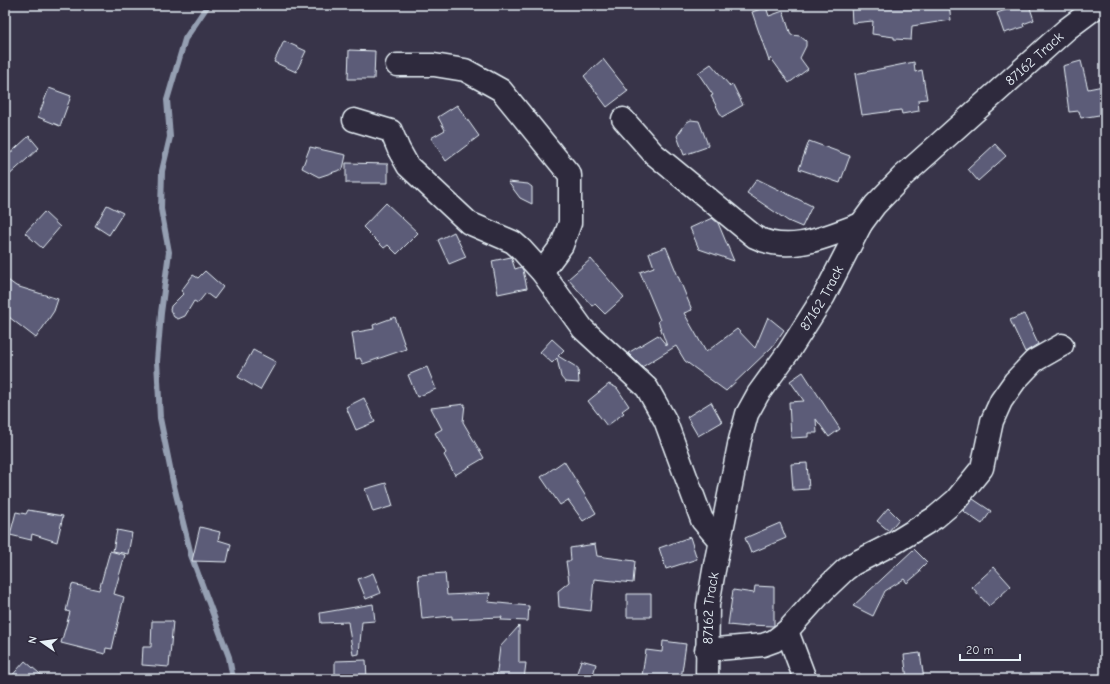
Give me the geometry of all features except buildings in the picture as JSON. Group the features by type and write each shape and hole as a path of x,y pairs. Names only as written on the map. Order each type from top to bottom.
{"street":[{"name":"87162 Track","path":"707,679 706,650 708,605 747,414 758,394 789,351 824,296 861,224 875,205 902,176 1067,29 1099,5"},
{"path":"397,65 434,65 465,70 487,81 501,90 570,175 570,223 562,245 542,272"},
{"path":"623,119 654,154 755,237 767,243 780,246 811,242 861,224"},
{"path":"354,120 391,131 408,166 469,223 513,242 522,249 542,272 583,329 647,388 665,420 702,520 720,541"},
{"path":"706,650 763,645 774,641 787,631 824,590 849,567 936,518 956,500 982,468 992,421 1001,401 1015,381 1034,361 1062,345"},
{"path":"787,631 805,679"}],"waterway":[{"path":"208,5 185,39 167,100 170,137 162,171 161,209 169,252 161,313 157,361 160,418 173,482 191,555 229,657 233,679"}]}
